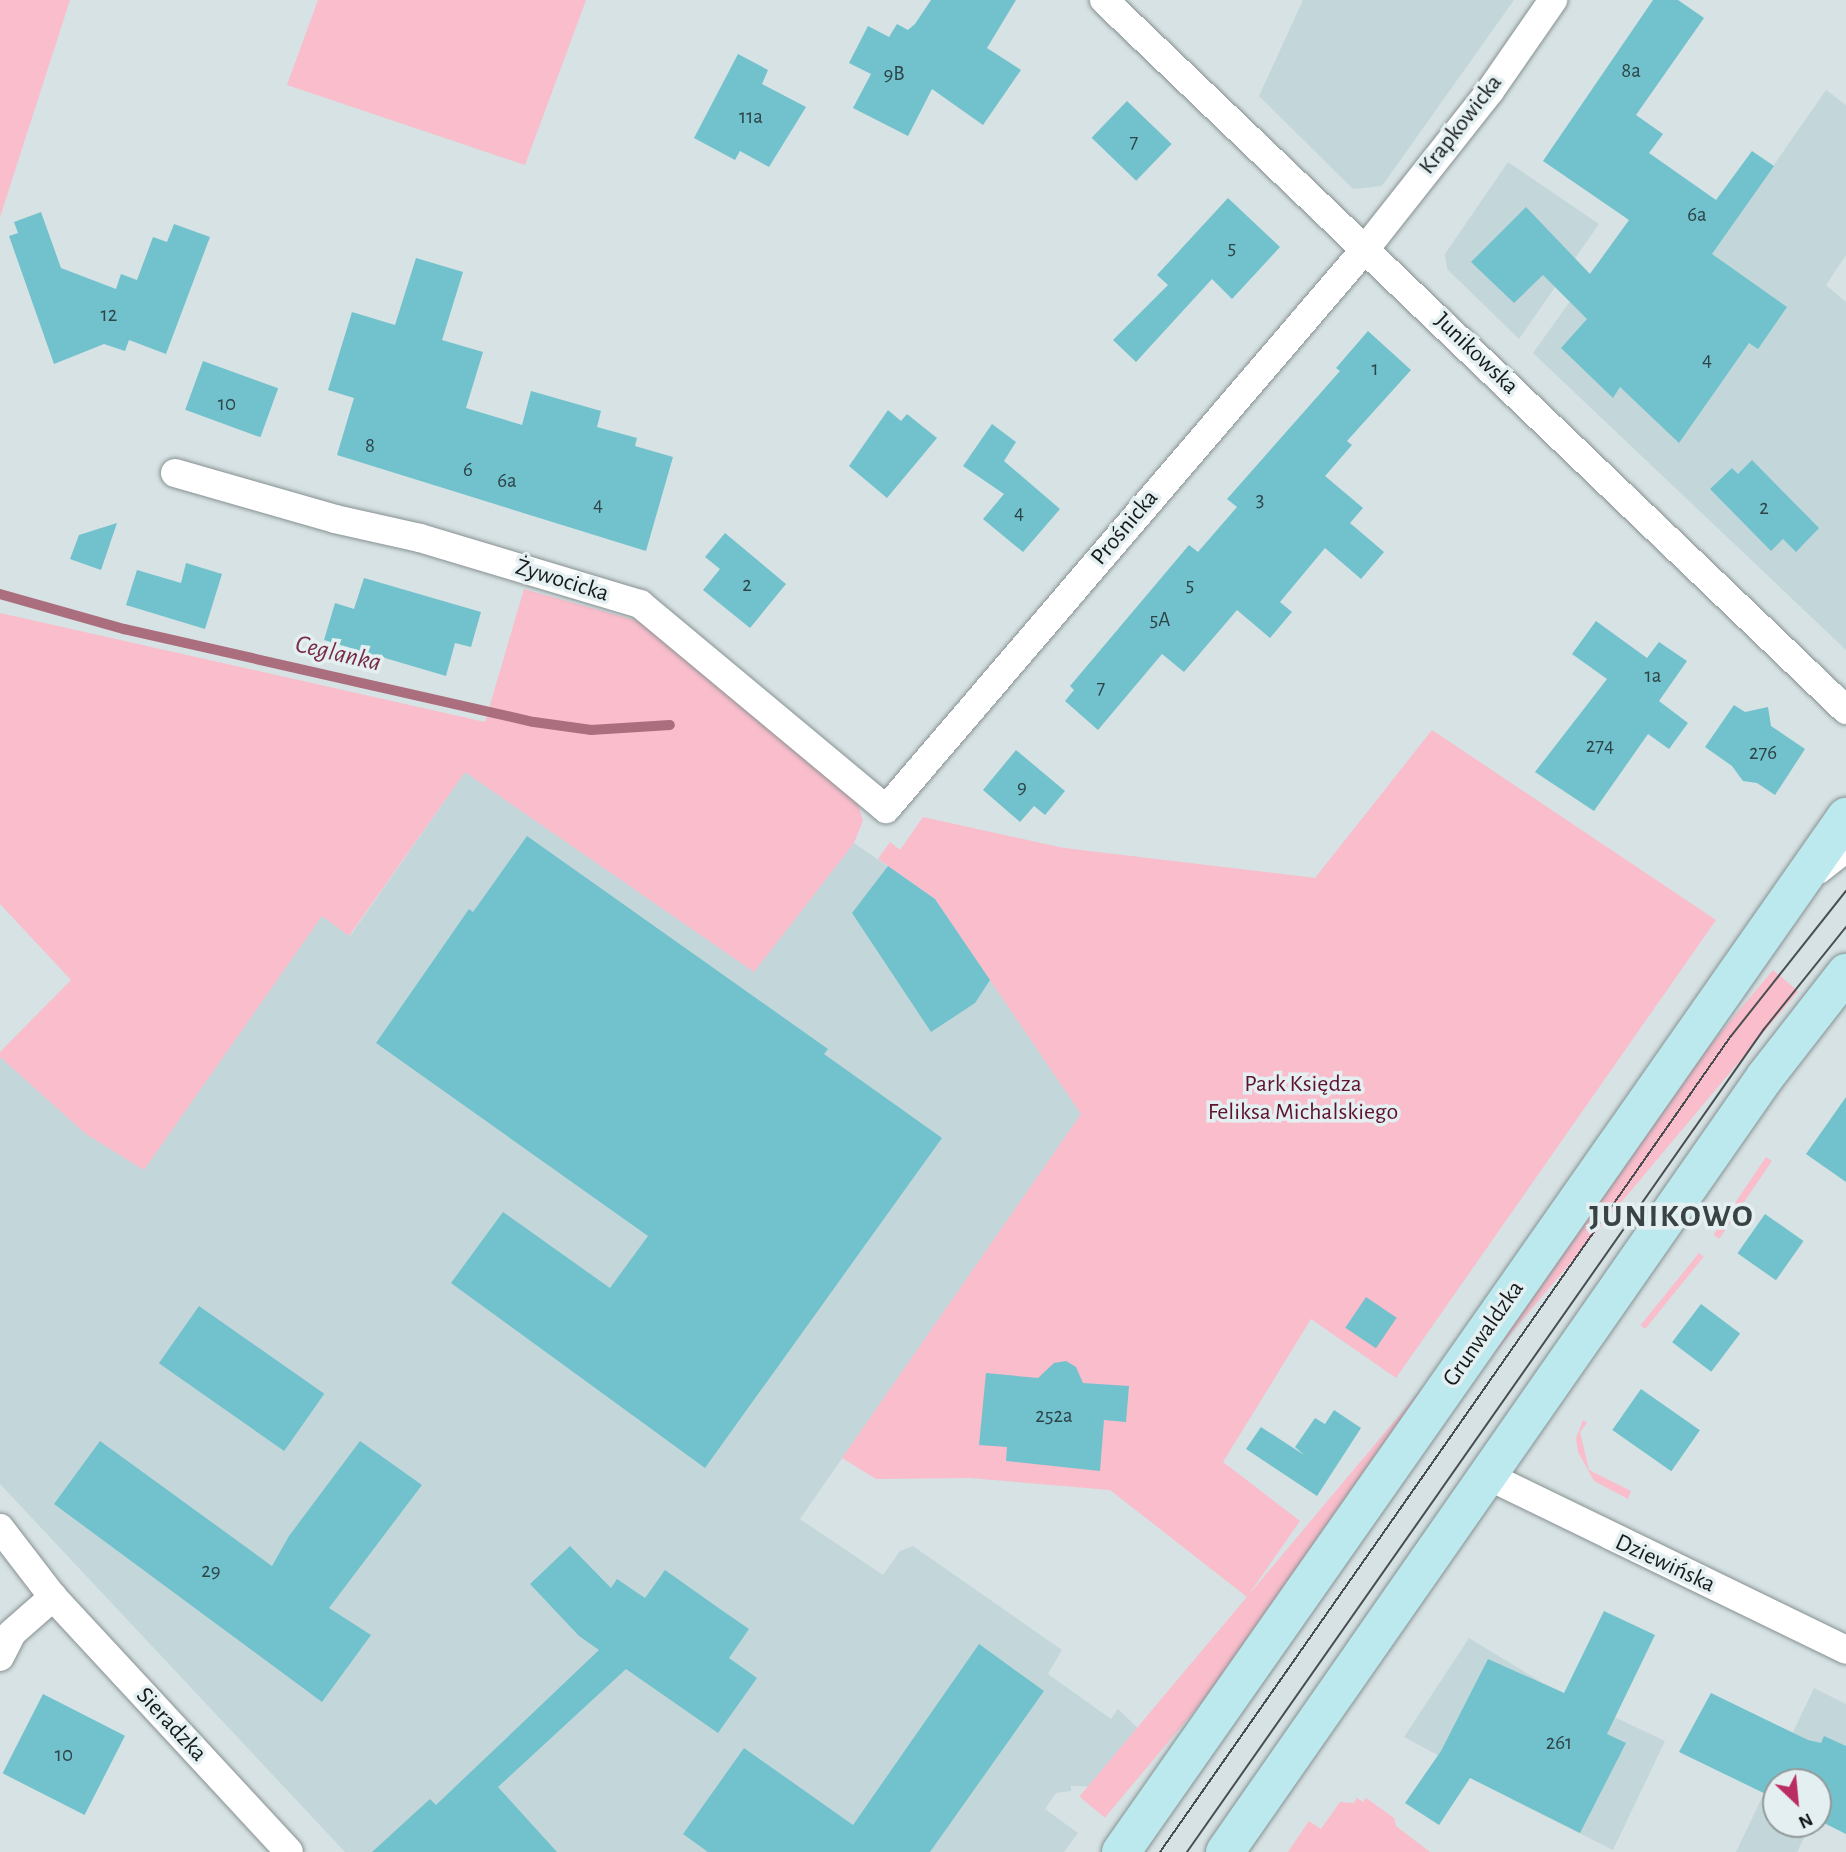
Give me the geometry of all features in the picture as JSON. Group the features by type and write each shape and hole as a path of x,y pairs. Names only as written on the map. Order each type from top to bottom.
{"street":[{"name":"Junikowska","path":"1104,0 1846,710"},
{"name":"Krapkowicka","path":"1366,248 1490,91 1553,0"},
{"name":"Prośnicka","path":"886,809 1366,248"},
{"name":"Żywocicka","path":"176,473 335,520 420,538 640,604 886,809"},
{"name":"Grunwaldzka","path":"1121,1852 1846,817"},
{"path":"1225,1852 1765,1077 1846,973"},
{"name":"Dziewińska","path":"1486,1475 1846,1650"},
{"name":"Sieradzka","path":"0,1528 53,1597 289,1852"},
{"path":"0,1657 12,1633 53,1597"}],"lane":[{"path":"1771,925 1846,857"}],"shaded area":[{"path":"1303,0 1514,0 1382,186 1353,189 1259,96"},
{"path":"1826,90 1846,105 1846,255 1826,285 1846,302 1846,650 1533,353 1596,265 1668,317"},
{"path":"1508,162 1599,224 1519,339 1447,269 1445,254"},
{"path":"465,772 754,972 854,843 935,899 1081,1114 800,1519 883,1575 900,1551 913,1546 1062,1650 1048,1674 1111,1719 1118,1709 1147,1737 1111,1787 1071,1786 1071,1791 1056,1793 1045,1809 1078,1833 1064,1852 345,1852 0,1484 0,1057 86,1134 144,1170 322,916 350,936"},
{"path":"1469,1638 1543,1683 1665,1741 1613,1850 1511,1799 1512,1795 1404,1737"},
{"path":"1814,1688 1846,1704 1846,1750 1830,1768 1776,1768"},
{"path":"1762,1797 1762,1838 1804,1838 1797,1852 1736,1852"}],"green space":[{"path":"0,0 70,0 0,217"},
{"path":"318,0 586,0 525,165 287,85"},
{"path":"524,589 638,621 857,801 863,821 854,843 754,972 465,772 349,936 322,916 144,1170 86,1134 0,1057 0,1052 71,980 0,904 0,613 485,722"},
{"name":"Park Księdza Feliksa Michalskiego","path":"1432,730 1716,920 1396,1378 1311,1319 1223,1462 1300,1521 1247,1597 1110,1490 970,1478 876,1479 842,1458 1081,1114 935,899 878,859 890,842 900,850 923,817 1064,848 1315,878"},
{"path":"1773,970 1798,991 1105,1818 1079,1797"},
{"path":"1766,1157 1772,1161 1719,1239 1713,1235"},
{"path":"1699,1253 1704,1257 1645,1329 1640,1325"},
{"path":"1583,1420 1587,1423 1580,1432 1589,1470 1631,1491 1628,1499 1594,1481 1578,1452 1576,1438"},
{"path":"1357,1798 1363,1802 1366,1798 1394,1818 1396,1826 1430,1852 1288,1852 1309,1821 1321,1829 1340,1802 1354,1803"}],"building":[{"path":"931,0 1016,0 987,48 1021,70 983,125 932,89 908,136 853,108 871,74 849,63 868,26 889,37 897,24 908,30"},
{"path":"1653,0 1678,0 1704,18 1636,115 1663,134 1649,153 1716,200 1752,151 1774,166 1712,254 1787,307 1758,349 1749,343 1679,443 1620,387 1613,398 1561,348 1587,319 1543,275 1514,303 1471,262 1526,207 1590,274 1629,220 1543,161"},
{"path":"738,54 768,70 762,84 806,107 769,167 740,151 735,160 694,138"},
{"path":"1127,101 1172,144 1136,181 1092,138"},
{"path":"1228,198 1280,247 1232,299 1212,279 1136,362 1113,340 1168,285 1157,275"},
{"path":"41,212 61,268 116,289 121,274 137,280 153,237 167,242 174,224 210,237 166,354 129,340 125,351 104,344 54,364 9,236 18,233 14,222"},
{"path":"416,258 463,272 442,340 483,352 466,408 522,425 531,391 601,411 597,427 637,438 635,446 673,457 646,551 337,455 354,398 328,390 352,312 395,325"},
{"path":"1368,331 1411,370 1347,441 1352,445 1325,476 1363,508 1350,523 1384,552 1361,579 1325,548 1280,602 1292,612 1270,638 1237,610 1184,672 1162,654 1098,730 1065,701 1074,690 1070,686 1189,545 1198,552 1237,507 1227,499 1340,371 1336,368"},
{"path":"203,361 278,388 260,437 185,410"},
{"path":"888,410 901,421 907,414 937,438 887,498 849,466"},
{"path":"992,424 1016,442 1004,461 1060,509 1023,552 983,519 1004,494 963,466"},
{"path":"1752,460 1819,528 1796,552 1783,539 1771,551 1710,489 1732,468 1738,474"},
{"path":"117,523 101,570 70,559 79,535"},
{"path":"725,533 786,584 750,628 703,590 720,569 705,557"},
{"path":"186,563 222,574 205,629 126,605 137,570 181,583"},
{"path":"364,578 481,612 471,647 455,643 446,676 324,640 335,603 354,609"},
{"path":"1596,621 1647,658 1659,642 1687,661 1659,701 1688,723 1669,749 1648,734 1594,811 1535,772 1607,679 1572,654"},
{"path":"1734,705 1745,712 1768,707 1771,726 1805,749 1775,795 1757,783 1743,781 1732,766 1705,747"},
{"path":"1016,750 1065,791 1045,815 1034,806 1020,822 983,790"},
{"path":"527,836 828,1049 824,1054 942,1138 705,1468 451,1283 503,1212 610,1288 648,1236 376,1043 469,909 473,912"},
{"path":"888,866 935,899 990,980 975,1003 931,1032 852,913"},
{"path":"1846,1097 1846,1182 1806,1154"},
{"path":"1765,1214 1804,1241 1776,1280 1737,1253"},
{"path":"1366,1297 1397,1318 1376,1348 1345,1328"},
{"path":"1701,1304 1740,1333 1711,1372 1672,1342"},
{"path":"199,1306 324,1394 284,1451 159,1363"},
{"path":"1066,1361 1076,1367 1083,1383 1129,1386 1126,1422 1104,1420 1100,1471 1006,1461 1007,1447 979,1445 986,1373 1038,1378 1054,1363"},
{"path":"1641,1389 1700,1430 1671,1471 1612,1430"},
{"path":"1334,1410 1361,1428 1317,1496 1246,1449 1261,1427 1304,1455 1295,1447 1315,1418 1325,1424"},
{"path":"100,1441 272,1566 289,1536 360,1441 422,1485 329,1608 371,1635 322,1702 54,1504"},
{"path":"570,1546 611,1588 617,1579 645,1598 665,1570 749,1629 729,1658 757,1678 718,1733 626,1669 498,1787 557,1852 372,1852 430,1799 436,1805 599,1650 579,1636 530,1584"},
{"path":"1604,1611 1655,1635 1607,1734 1626,1743 1580,1833 1470,1778 1439,1825 1405,1803 1441,1751 1488,1659 1564,1693"},
{"path":"979,1644 1044,1691 930,1852 708,1852 683,1834 744,1748 853,1825"},
{"path":"1711,1693 1808,1740 1821,1743 1824,1736 1846,1746 1846,1834 1832,1827 1832,1768 1762,1768 1762,1792 1679,1752"},
{"path":"43,1694 125,1736 85,1815 3,1773"}],"waterway":[{"name":"Ceglanka","path":"0,594 124,629 534,722 591,730 670,725"}],"tram line":[{"path":"1160,1852 1731,1036 1846,891"},
{"path":"1187,1852 1764,1029 1846,927"}],"district":[{"name":"JUNIKOWO","path":"1672,1216"}]}
